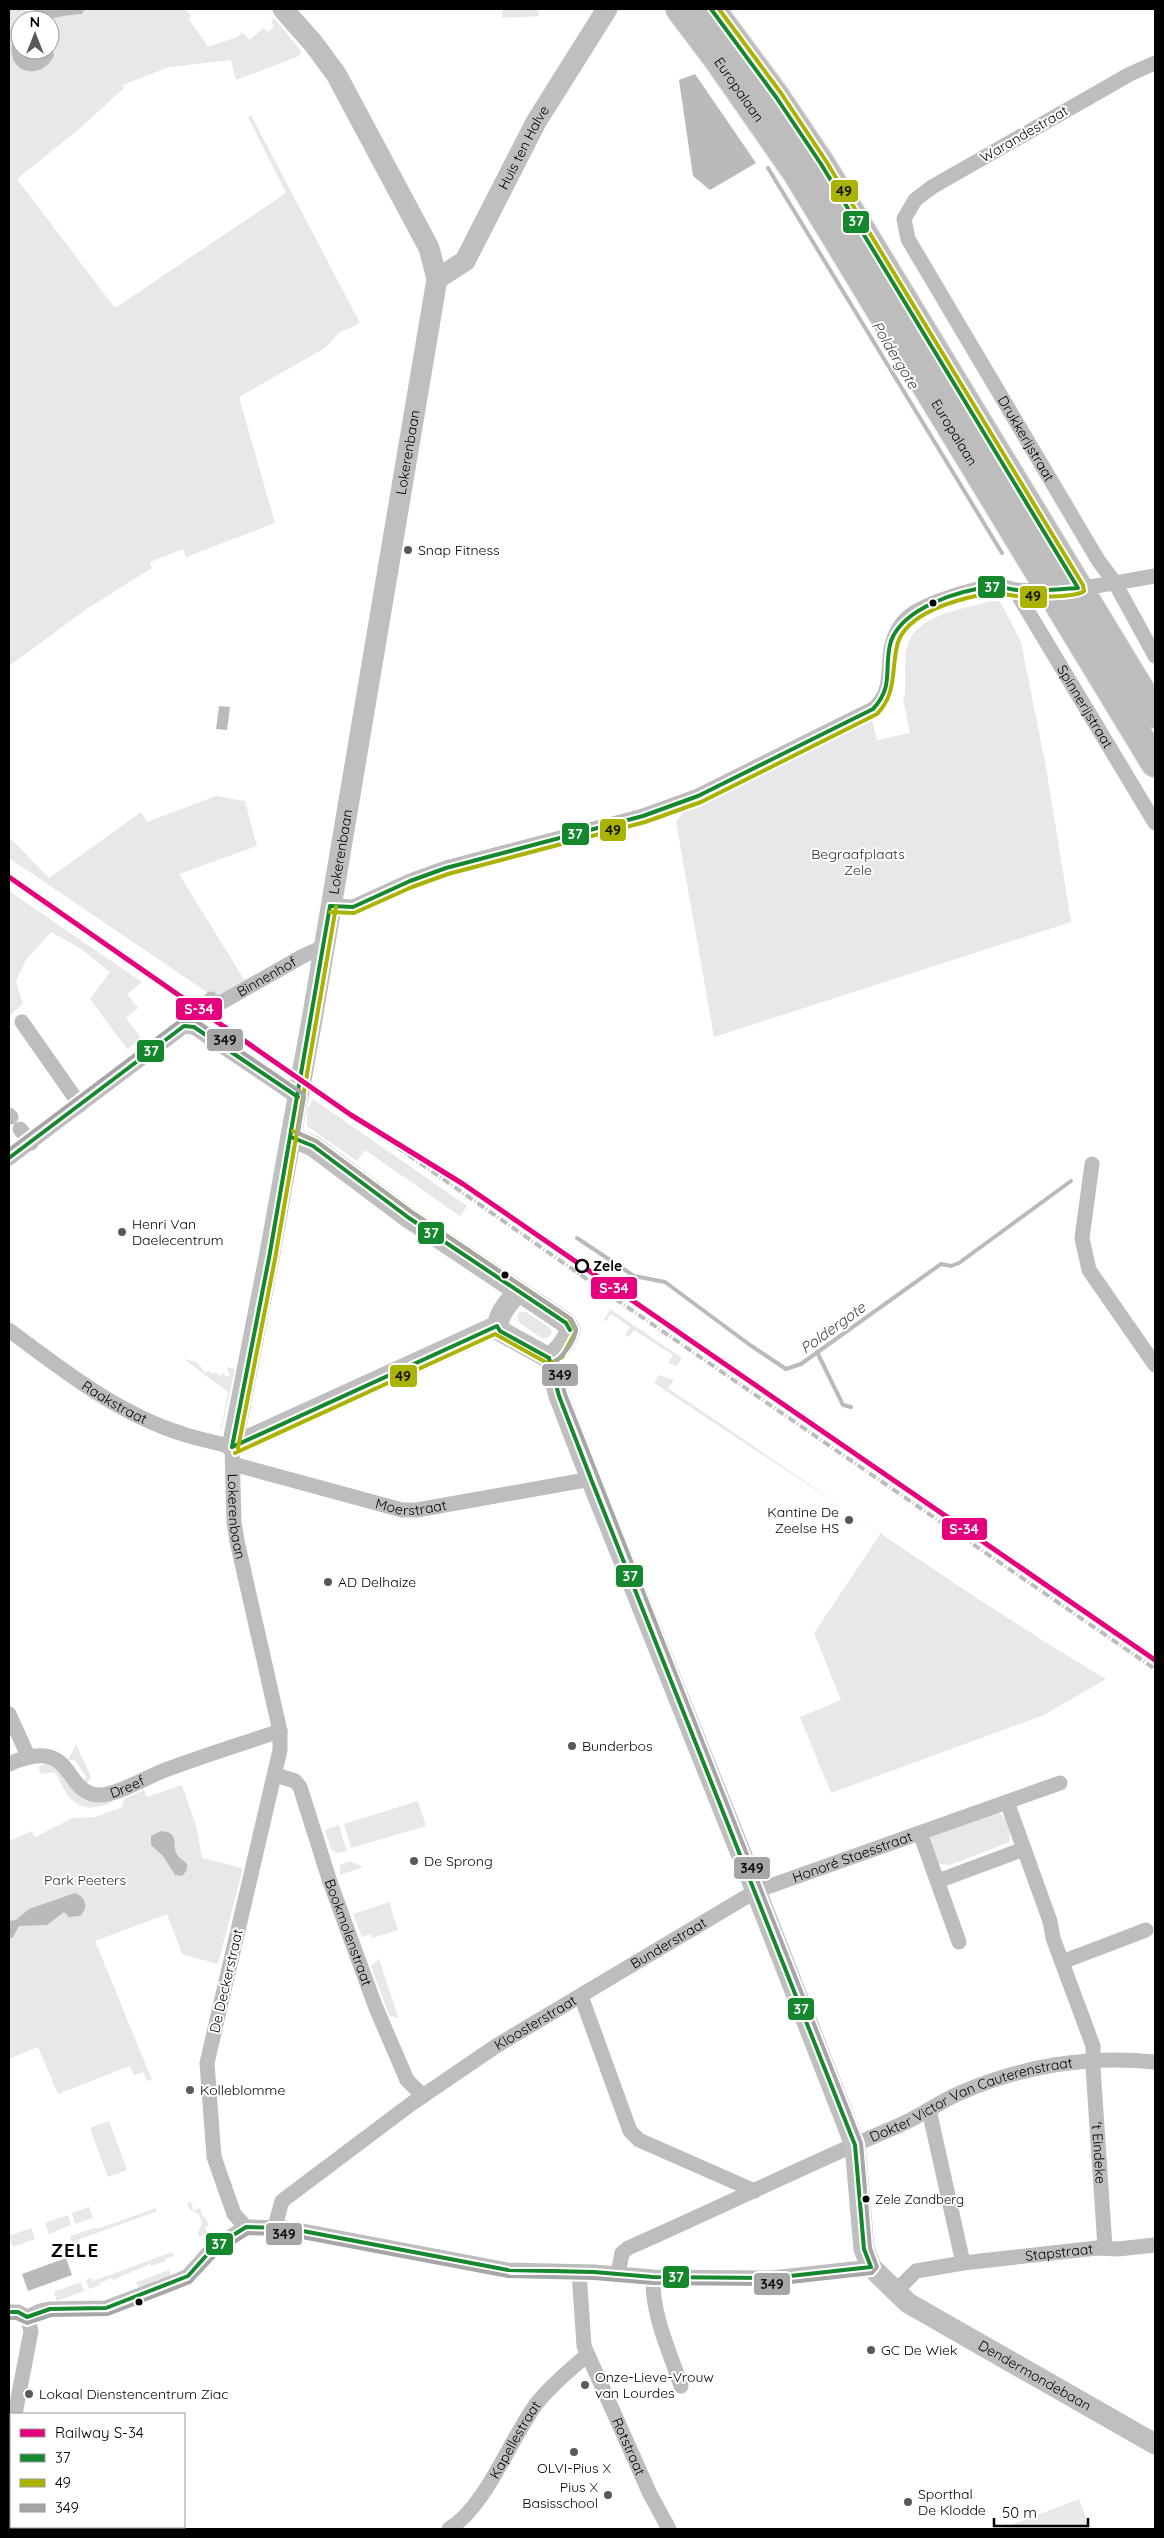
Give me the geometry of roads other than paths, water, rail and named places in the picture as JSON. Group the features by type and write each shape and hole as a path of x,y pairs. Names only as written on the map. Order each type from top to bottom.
{"highway":[{"name":"Europalaan","path":"680,9 717,58 797,173 1155,763"},
{"name":"Europalaan","path":"711,9 776,97 821,164 1155,714"}],"street":[{"name":"Lokerenbaan","path":"280,1731 237,1541 234,1522 232,1455 298,1097 437,279 429,248 336,74 313,43 283,9"},
{"name":"Huis ten Halve","path":"437,279 465,260 536,122 607,9"},
{"name":"Warandestraat","path":"904,219 914,200 932,187 1130,74 1155,63"},
{"name":"Drukkerijstraat","path":"904,219 908,239 1098,560 1115,583 1155,656"},
{"path":"330,906 353,907 410,880 446,868 643,816 698,796 873,709 881,702 889,677 888,661 892,638 907,618 920,610 988,588 1002,586 1015,590 1050,590 1078,588 1155,576"},
{"name":"Spinnerijstraat","path":"1015,590 1155,822"},
{"name":"Binnenhof","path":"211,999 216,1002 222,1002 302,956 323,947"},
{"path":"22,1022 80,1105"},
{"path":"9,1158 184,1026 194,1027 298,1097"},
{"path":"13,1121 31,1143"},
{"path":"290,1137 312,1146 409,1218 516,1292 566,1323 570,1330 557,1353 549,1358"},
{"path":"1092,1164 1082,1238 1089,1270 1155,1365"},
{"path":"27,2317 50,2309 106,2308 172,2283 188,2276 213,2248 246,2227 276,2226 480,2266 530,2272 579,2272 653,2277 772,2278 871,2267 864,2249 855,2145 756,1891 591,1479 559,1396 549,1358 500,1331 497,1326 497,1320 516,1292"},
{"path":"232,1455 497,1326"},
{"name":"Raakstraat","path":"9,1330 67,1373 130,1411 232,1455"},
{"name":"Moerstraat","path":"232,1455 386,1508 417,1510 591,1479"},
{"path":"9,1714 28,1756 9,1764"},
{"name":"Dreef","path":"28,1756 58,1760 66,1766 84,1791 101,1795 280,1731"},
{"name":"De Deckerstraat","path":"246,2227 234,2214 214,2156 207,2063 230,1969 234,1939 276,1775 280,1750 280,1731"},
{"name":"Bookmolenstraat","path":"276,1775 295,1782 300,1787 326,1862 330,1882 376,2008 407,2080 422,2096"},
{"name":"Honoré Staesstraat","path":"756,1891 1060,1783"},
{"path":"938,1881 1024,1849 1007,1802"},
{"name":"Honoré Staesstraat","path":"920,1833 959,1942"},
{"name":"'t Eindeke","path":"1024,1849 1050,1921 1053,1938 1092,2040 1105,2247"},
{"name":"Bunderstraat","path":"581,1996 756,1891"},
{"path":"1062,1962 1146,1930"},
{"name":"Kloosterstraat","path":"276,2226 276,2219 282,2200 422,2096 496,2046 581,1996 630,2131 639,2140 755,2191"},
{"name":"Dokter Victor Van Cauterenstraat","path":"618,2274 622,2254 628,2248 855,2145 958,2094 988,2082 1054,2066 1093,2059 1155,2062"},
{"path":"929,2110 963,2263"},
{"name":"Stapstraat","path":"895,2292 916,2271 963,2263 1105,2247 1118,2249 1155,2245"},
{"name":"Dendermondebaan","path":"871,2267 895,2292 936,2320 1155,2444"},
{"name":"Rotstraat","path":"579,2272 584,2346 650,2494 669,2529"},
{"path":"653,2277 653,2300 656,2313 681,2386"},
{"path":"9,2312 18,2312 27,2317 31,2331 15,2413"},
{"name":"Kapellestraat","path":"453,2528 468,2513 498,2469 537,2404 588,2355"}],"waterway":[{"name":"Poldergote","path":"768,168 1002,553"},
{"name":"Poldergote","path":"577,1238 634,1276 665,1282 750,1345 786,1369 801,1364 941,1264 951,1266 959,1263 1071,1181"},
{"path":"817,1352 843,1405 851,1407"}],"railway":[{"path":"351,1115 1155,1669"}],"rail line":[{"name":"S-34","path":"9,877 351,1115 463,1184 1155,1660"}],"place":[{"name":"Snap Fitness","path":"408,550"},
{"name":"Henri Van Daelecentrum","path":"122,1232"},
{"name":"Zele","path":"582,1266"},
{"name":"Kantine De Zeelse HS","path":"849,1520"},
{"name":"AD Delhaize","path":"328,1582"},
{"name":"Bunderbos","path":"572,1746"},
{"name":"De Sprong","path":"414,1861"},
{"name":"Kolleblomme","path":"190,2090"},
{"name":"Zele Zandberg","path":"866,2199"},
{"name":"GC De Wiek","path":"871,2350"},
{"name":"Onze-Lieve-Vrouw van Lourdes","path":"585,2385"},
{"name":"Lokaal Dienstencentrum Ziac","path":"29,2394"},
{"name":"OLVI-Pius X","path":"574,2452"},
{"name":"Pius X Basisschool","path":"608,2495"},
{"name":"Sporthal De Klodde","path":"908,2502"}],"district":[{"name":"ZELE","path":"75,2250"}],"park label":[{"name":"Begraafplaats Zele","path":"858,862"},
{"name":"Park Peeters","path":"85,1880"}]}
